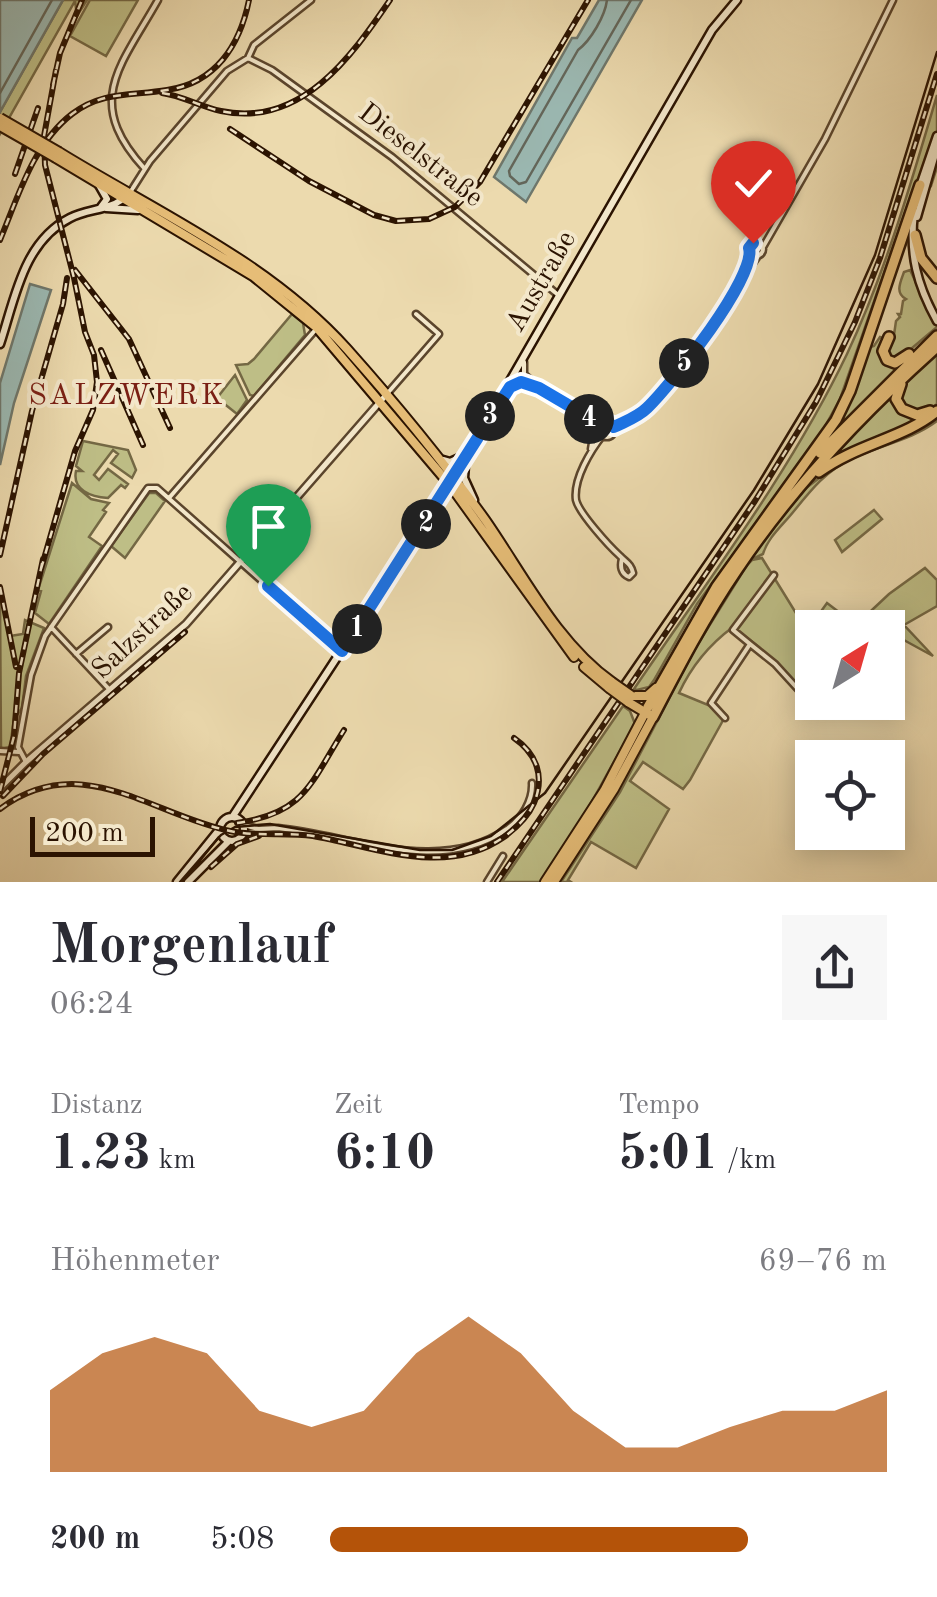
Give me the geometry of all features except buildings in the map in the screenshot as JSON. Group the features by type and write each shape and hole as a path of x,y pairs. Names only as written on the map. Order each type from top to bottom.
{"highway":[{"path":"651,712 659,685 717,586 836,420 850,391 920,185"},
{"path":"916,235 921,258 935,276"},
{"path":"889,337 884,356 895,363 936,341"},
{"path":"789,489 872,398 936,341"},
{"path":"651,712 736,571 789,502 936,341"},
{"path":"908,373 897,393 902,409 917,416 937,408"},
{"path":"789,502 834,461 919,424 937,408"}],"main road":[{"name":"Austraße","path":"177,882 224,820 239,820 254,789 437,507 712,30 737,0"},
{"path":"0,122 250,266 319,325 440,459 464,504 567,648 610,685 651,712"},
{"path":"937,136 920,185 913,224 913,263 924,298 937,320"},
{"path":"937,148 924,185 916,235 920,276 937,320"},
{"path":"57,155 98,185 125,197 142,212 253,276 319,325"},
{"path":"98,185 107,198 100,209"},
{"path":"0,344 19,283 38,245 69,218 125,197"},
{"path":"100,209 142,212"},
{"path":"383,398 487,523"},
{"path":"440,459 450,462 467,456 466,486 487,523 575,650 610,685"},
{"path":"437,507 448,499 464,504"},
{"path":"630,698 646,696 659,685"},
{"path":"546,882 651,712"},
{"path":"554,882 614,790 651,712"},
{"path":"188,882 228,841 243,835 239,820"},
{"path":"220,830 228,841"}],"street":[{"path":"145,169 114,124 110,92 158,0"},
{"path":"125,197 220,77 238,61 248,58 254,45 312,0"},
{"path":"602,434 610,436 614,427 652,402 746,274 836,118 893,0"},
{"name":"Dieselstraße","path":"248,58 265,65 350,125 560,296"},
{"path":"746,274 750,246 761,245"},
{"path":"751,254 758,256"},
{"name":"Salzstraße","path":"0,788 186,624 438,334 416,314"},
{"path":"169,498 319,325"},
{"path":"526,354 524,374 540,389"},
{"path":"515,374 602,425"},
{"path":"500,400 516,384 540,389"},
{"path":"587,417 594,431 577,504 622,558"},
{"path":"602,425 607,422 614,427"},
{"path":"591,449 602,434 602,425"},
{"path":"26,762 19,752 31,675 51,627 144,492 152,487 342,651"},
{"path":"774,575 733,630 795,686"},
{"path":"51,627 110,690"},
{"path":"76,654 108,628"},
{"path":"725,718 710,704 750,644"},
{"path":"0,751 19,752"},
{"path":"239,820 258,829 304,831 420,852 453,852 492,838 514,824 527,806 532,782"},
{"path":"243,835 258,829"},
{"path":"487,882 503,856"}],"green space":[{"path":"63,0 87,0 77,16 75,1 0,134 0,112"},
{"path":"90,0 138,0 106,56 70,36"},
{"path":"937,95 937,167 931,186 916,181 840,399 818,439 697,604 654,680 649,687 634,689 747,525 825,398 874,291"},
{"path":"910,270 937,327 892,361 885,348 894,335 906,299 899,291 901,280 904,272"},
{"path":"292,314 303,323 305,335 254,396 250,395 236,365 254,359"},
{"path":"880,337 886,339 885,360 907,360 828,440 867,348"},
{"path":"937,352 937,404 925,413 903,408 899,393 905,383"},
{"path":"235,375 247,400 237,414 217,398"},
{"path":"896,388 897,404 927,416 824,464"},
{"path":"937,414 937,421 927,428 851,459 820,481 772,537 763,554 748,561 740,571 671,688 734,577 806,488 851,454 915,428"},
{"path":"83,441 128,450 136,470 132,478 111,463 118,454 113,450 94,475 99,480 108,469 128,484 125,488 121,485 108,498 80,488 76,471 82,471 76,466"},
{"path":"72,483 91,499 109,503 89,537 102,546 49,624 35,613 41,591 38,590"},
{"path":"149,493 156,493 165,501 125,558 111,546"},
{"path":"874,510 882,519 842,552 835,540"},
{"path":"762,558 795,612 795,684 733,627 702,657 679,693 708,705 713,700 726,715 690,780 683,789 643,762 630,781 669,809 636,868 591,842 568,880 571,882 561,882 620,792 696,647 752,560"},
{"path":"925,568 937,580 937,606 905,624 905,610 872,610"},
{"path":"0,596 10,636 23,634 25,620 44,628 26,676 22,708 14,719 10,747 1,749"},
{"path":"905,626 933,656 905,641"},
{"path":"623,706 630,711 635,724 542,882 502,882"}],"water":[{"path":"0,0 63,0 0,112"},
{"path":"599,0 642,0 526,202 494,177 572,38 577,38"},
{"path":"30,284 51,290 14,403 0,465 0,383"}],"tram line":[{"path":"180,882 221,835 235,827 270,824 420,850 452,850 491,836 545,793 754,490 818,384 875,255 937,52"}],"railway":[{"path":"53,85 60,53 82,0"},
{"path":"0,240 28,172 58,126 95,101 167,90 199,79 232,46 249,0"},
{"path":"162,93 221,111 250,113 276,109 321,83 340,65 390,0"},
{"path":"230,129 309,181 374,215 396,221 429,219 455,207 480,182 588,0"},
{"path":"41,569 75,451 93,410 97,382 94,355 45,165 44,136 56,70"},
{"path":"497,882 755,501 816,402 855,322 880,258 937,74"},
{"path":"15,174 38,108"},
{"path":"75,270 129,339 170,428"},
{"path":"0,555 67,278"},
{"path":"101,350 143,445"},
{"path":"0,791 14,736 19,673 43,559"},
{"path":"0,587 16,667"},
{"path":"3,796 43,754 185,632"},
{"path":"237,823 278,812 292,803 313,781 344,730"},
{"path":"0,809 30,792 59,785 87,785 230,831 313,836 410,856 458,856 504,837 534,803 539,784 537,767 514,738"},
{"path":"211,867 237,844 259,836"}],"district":[{"name":"SALZWERK","path":"127,396"}],"route":[{"path":"268,586 342,651 510,387 521,382 539,388 602,425 607,422 614,427 639,414 668,384 730,298 746,274 753,243"}]}
